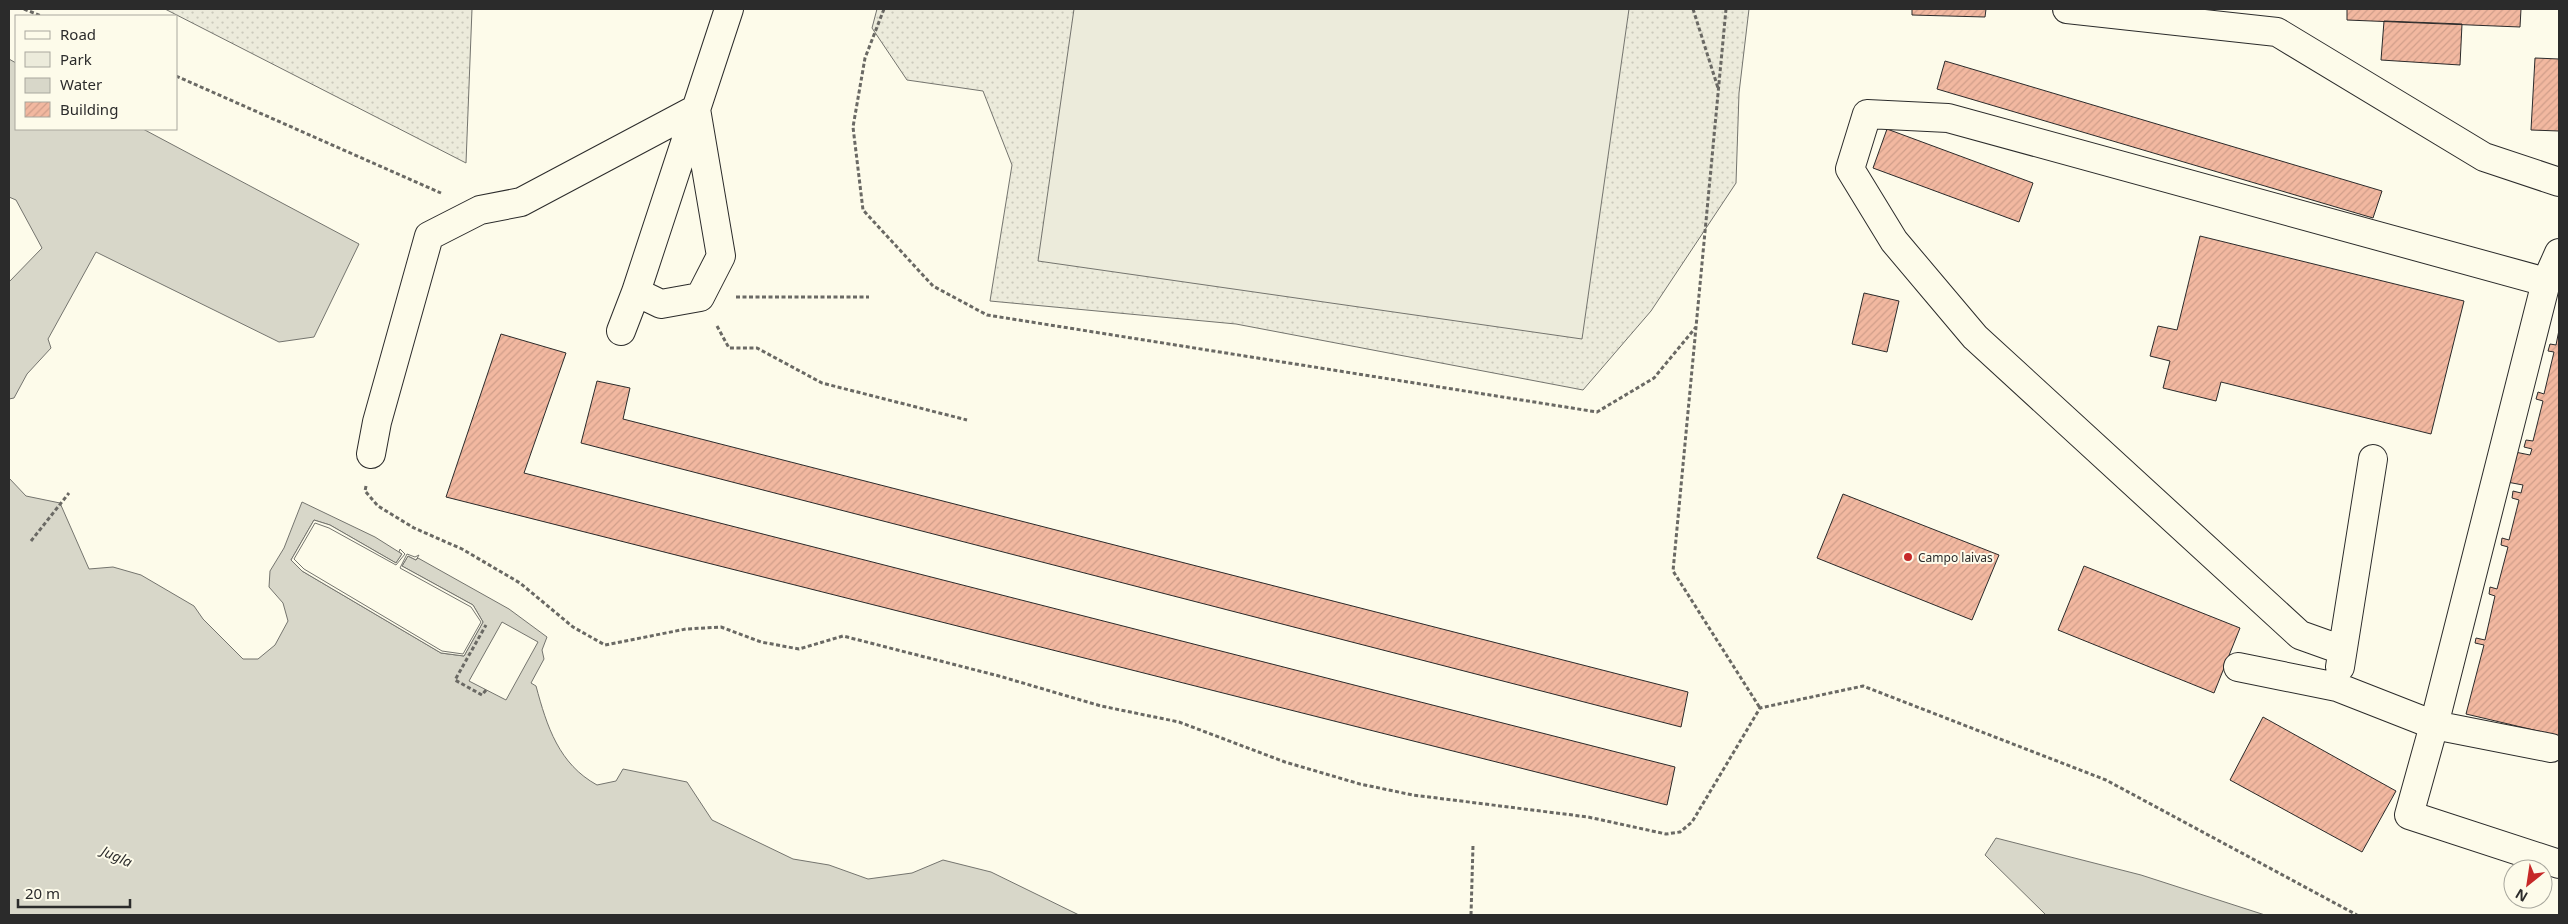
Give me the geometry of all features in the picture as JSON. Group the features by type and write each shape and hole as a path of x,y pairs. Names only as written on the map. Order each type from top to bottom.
{"street":[{"path":"621,331 636,292 729,9"},
{"path":"2067,9 2277,32 2484,157 2559,182"},
{"path":"371,454 377,422 429,236 480,210 521,202 696,109"},
{"path":"636,292 661,304 700,297 721,256 696,109"},
{"path":"2342,650 2300,635 1975,338 1894,241 1850,169 1867,114 1948,118 2546,282"},
{"path":"2559,253 2546,282 2434,725 2409,815 2559,864"},
{"path":"2338,688 2342,650 2373,459"},
{"path":"2238,667 2338,688 2434,725 2551,748"}],"path":[{"path":"24,9 39,15"},
{"path":"884,9 865,58 853,127 863,210 933,286 987,315 1597,412 1654,378 1696,327"},
{"path":"1693,9 1719,91"},
{"path":"1726,9 1673,571 1760,708"},
{"path":"178,77 480,210"},
{"path":"869,297 700,297 729,348 757,348 822,383 967,420"},
{"path":"371,454 365,491 378,506 414,528 462,549 520,582 574,627 605,645 686,629 721,627 761,642 799,649 843,636 999,676 1101,706 1179,722 1286,762 1360,784 1413,795 1588,818 1666,834 1680,832 1692,822 1760,708 1864,686 2106,780 2357,915"},
{"path":"31,542 69,493"},
{"path":"486,625 455,680 482,695 486,690"},
{"path":"1471,915 1473,845"}],"green space":[{"path":"165,9 472,9 466,163 178,15"},
{"path":"877,9 1749,9 1739,93 1736,183 1651,311 1583,390 1236,324 990,301 1012,165 983,91 907,80 872,28"},
{"path":"1074,9 1629,9 1582,339 1038,261"}],"water":[{"path":"9,59 15,62 15,130 145,130 359,244 314,337 279,342 96,252 48,339 51,348 27,374 14,398 9,399 9,282 42,248 16,200 9,197"},
{"name":"Jugla","path":"9,478 26,496 60,503 89,569 113,567 141,575 194,606 203,619 243,659 258,659 275,645 288,621 283,603 269,587 270,571 284,548 302,502 375,537 402,554 396,563 330,525 314,520 291,560 302,571 441,653 464,656 483,622 473,605 402,566 408,556 416,560 418,558 509,609 547,637 542,650 544,659 531,683 536,686 556,743 573,766 597,785 616,781 623,769 687,782 712,820 793,859 829,865 868,879 912,873 943,860 991,872 1079,915 9,915"},
{"path":"1996,838 2141,875 2265,915 2046,915 1985,855"}],"pier":[{"path":"314,520 330,525 396,563 402,554 399,552 400,549 405,554 396,565 329,528 315,523 294,559 304,569 442,651 463,654 481,622 471,607 400,568 407,554 415,557 419,555 416,560 408,556 402,566 473,605 483,622 464,656 441,653 302,571 291,560"},
{"path":"502,622 538,642 506,700 469,681"}],"building":[{"path":"1912,9 1986,9 1985,17 1912,15"},
{"path":"2347,9 2521,9 2520,27 2347,20"},
{"path":"2384,21 2462,24 2460,65 2381,60"},
{"path":"2535,58 2559,59 2559,131 2531,130"},
{"path":"1945,61 2382,191 2373,218 1937,89"},
{"path":"1887,129 2033,183 2019,222 1873,168"},
{"path":"2200,236 2464,301 2431,434 2221,382 2216,401 2163,388 2170,361 2150,356 2158,326 2177,330"},
{"path":"1864,293 1899,301 1887,352 1852,344"},
{"path":"2559,330 2559,736 2466,714 2484,645 2475,643 2476,638 2485,640 2495,596 2489,594 2490,587 2497,589 2508,547 2501,545 2502,538 2509,540 2519,500 2512,498 2513,491 2521,493 2523,485 2507,482 2515,452 2530,455 2532,449 2524,447 2526,440 2533,441 2543,401 2536,399 2538,392 2544,394 2554,352 2548,351 2550,344 2556,345"},
{"path":"501,334 566,353 524,473 1675,767 1667,805 446,497"},
{"path":"597,381 630,388 623,419 1688,692 1681,727 581,443"},
{"name":"Campo laivas","path":"1843,494 1999,555 1972,620 1817,558"},
{"path":"2084,566 2240,628 2214,693 2058,630"},
{"path":"2263,717 2396,791 2362,852 2230,780"}],"place":[{"name":"Campo laivas","path":"1908,557"}]}
